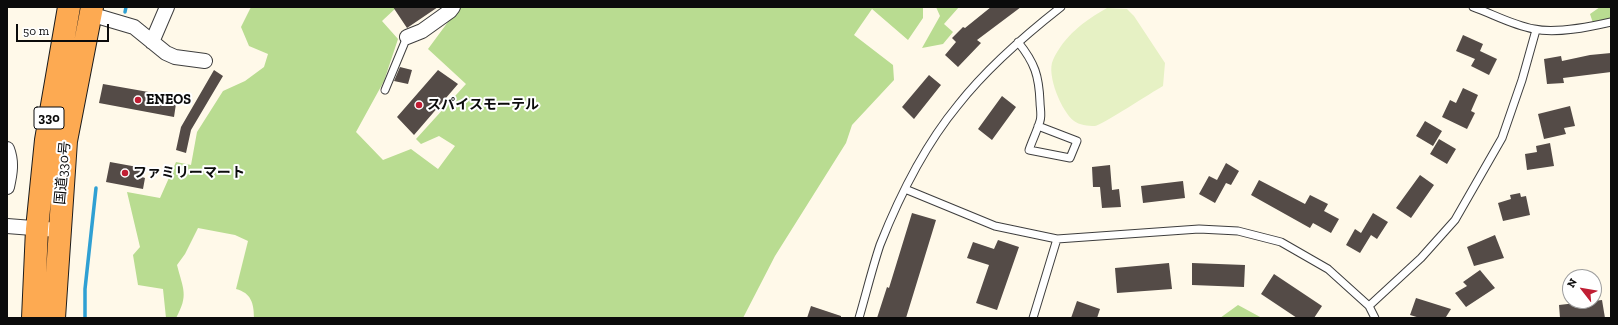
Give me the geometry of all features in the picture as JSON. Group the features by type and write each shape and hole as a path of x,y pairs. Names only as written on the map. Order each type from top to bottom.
{"highway":[{"name":"国道330号","path":"54,318 48,230 46,140 69,7"},
{"name":"国道330号","path":"33,318 48,230 91,11"}],"street":[{"path":"152,42 168,7"},
{"path":"407,37 422,31 450,12 453,7"},
{"path":"91,11 134,27 152,42 175,57 205,61"},
{"path":"7,149 10,158 10,171 7,187"},
{"path":"7,226 48,230"}],"lane":[{"path":"859,318 880,245 906,189 934,139 958,105 1018,42 1061,7"},
{"path":"1473,7 1511,23 1536,30 1590,27 1611,22"},
{"path":"1369,306 1421,258 1455,220 1502,138 1522,80 1536,30"},
{"path":"385,90 407,37"},
{"path":"1018,42 1031,58 1039,86 1041,119 1038,126 1029,150 1070,158 1077,141 1038,126"},
{"path":"906,189 995,226 1057,239 1199,229 1238,231 1281,242 1328,269 1369,306 1375,318"},
{"path":"1033,318 1057,239"}],"green space":[{"path":"251,7 397,7 382,21 398,39 384,81 356,132 383,160 411,149 438,169 455,146 439,136 421,144 416,139 466,84 428,49 459,7 923,7 923,18 908,40 872,9 854,35 893,65 894,80 852,125 846,143 775,256 743,318 254,318 251,299 245,293 236,289 248,241 235,235 198,228 185,254 177,265 184,292 180,310 176,318 166,318 163,289 138,285 133,255 140,247 127,192 160,198 176,162 191,165 197,132 223,91 245,81 264,67 268,54 249,46 241,27"},
{"path":"936,7 959,7 944,24 953,32 943,44 922,48 940,16"},
{"path":"1600,7 1611,7 1611,18 1593,23 1590,14"},
{"path":"1107,8 1127,9 1134,16 1165,63 1163,86 1095,126 1084,125 1074,121 1060,102 1053,84 1051,67 1058,51 1069,36 1090,18"},
{"path":"1238,305 1262,318 1220,318"}],"building":[{"path":"393,7 438,7 407,28"},
{"path":"991,7 1021,7 977,40 981,43 958,67 945,55 956,42 952,38 963,27 965,28"},
{"path":"1463,35 1483,44 1480,51 1497,59 1489,75 1471,66 1475,59 1456,51"},
{"path":"1611,53 1611,72 1563,78 1564,83 1547,84 1544,59 1561,56 1562,61 1590,55"},
{"path":"400,67 412,70 408,84 394,81"},
{"path":"214,70 223,76 191,130 186,153 176,150 181,127"},
{"path":"438,70 458,84 414,135 397,117"},
{"path":"929,75 941,85 914,119 902,107"},
{"name":"ENEOS","path":"103,84 177,97 174,117 99,103"},
{"path":"1463,88 1478,95 1471,111 1475,113 1467,129 1442,117 1450,100 1456,103"},
{"path":"1002,96 1016,107 992,140 978,129"},
{"path":"1570,106 1575,126 1564,128 1566,134 1544,139 1538,114"},
{"path":"1425,121 1442,131 1433,146 1416,136"},
{"path":"1439,139 1456,149 1447,164 1430,154"},
{"path":"1550,143 1554,166 1527,170 1525,154 1537,152 1536,146"},
{"name":"ファミリーマート","path":"110,162 143,168 142,177 145,178 143,189 106,182"},
{"path":"1226,163 1239,171 1231,185 1226,183 1215,203 1199,194 1209,176 1217,180"},
{"path":"1110,165 1112,190 1119,189 1121,207 1102,208 1100,187 1093,187 1092,167"},
{"path":"1420,175 1434,185 1411,218 1396,208"},
{"path":"1259,180 1305,204 1310,195 1328,204 1324,211 1339,219 1331,233 1313,223 1310,228 1251,195"},
{"path":"1183,181 1185,198 1143,203 1141,186"},
{"path":"1520,193 1521,197 1526,196 1530,215 1503,221 1498,203 1511,199 1510,195"},
{"path":"912,213 936,220 906,318 877,318 887,287 889,288"},
{"path":"1373,213 1388,222 1377,239 1371,235 1360,253 1346,245 1355,229 1361,233"},
{"path":"1495,235 1504,258 1474,266 1467,247"},
{"path":"998,240 1019,247 997,310 976,303 989,265 967,258 973,242 994,249"},
{"path":"1169,263 1172,289 1117,293 1115,268"},
{"path":"1192,263 1245,265 1244,287 1192,285"},
{"path":"1480,270 1495,288 1466,307 1455,293 1467,286 1463,282"},
{"path":"1274,274 1322,306 1314,318 1297,318 1261,294"},
{"path":"1416,298 1451,309 1446,317 1420,318 1410,315"},
{"path":"1602,300 1605,318 1560,318 1559,305 1562,305 1562,309 1602,309"},
{"path":"1077,301 1100,309 1097,318 1071,318"},
{"path":"811,306 841,316 841,318 807,318"}],"waterway":[{"path":"125,12 126,7"},
{"path":"85,318 85,289 96,188"}],"place":[{"name":"ENEOS","path":"138,100"},
{"name":"スパイスモーテル","path":"419,105"},
{"name":"ファミリーマート","path":"125,173"}]}
